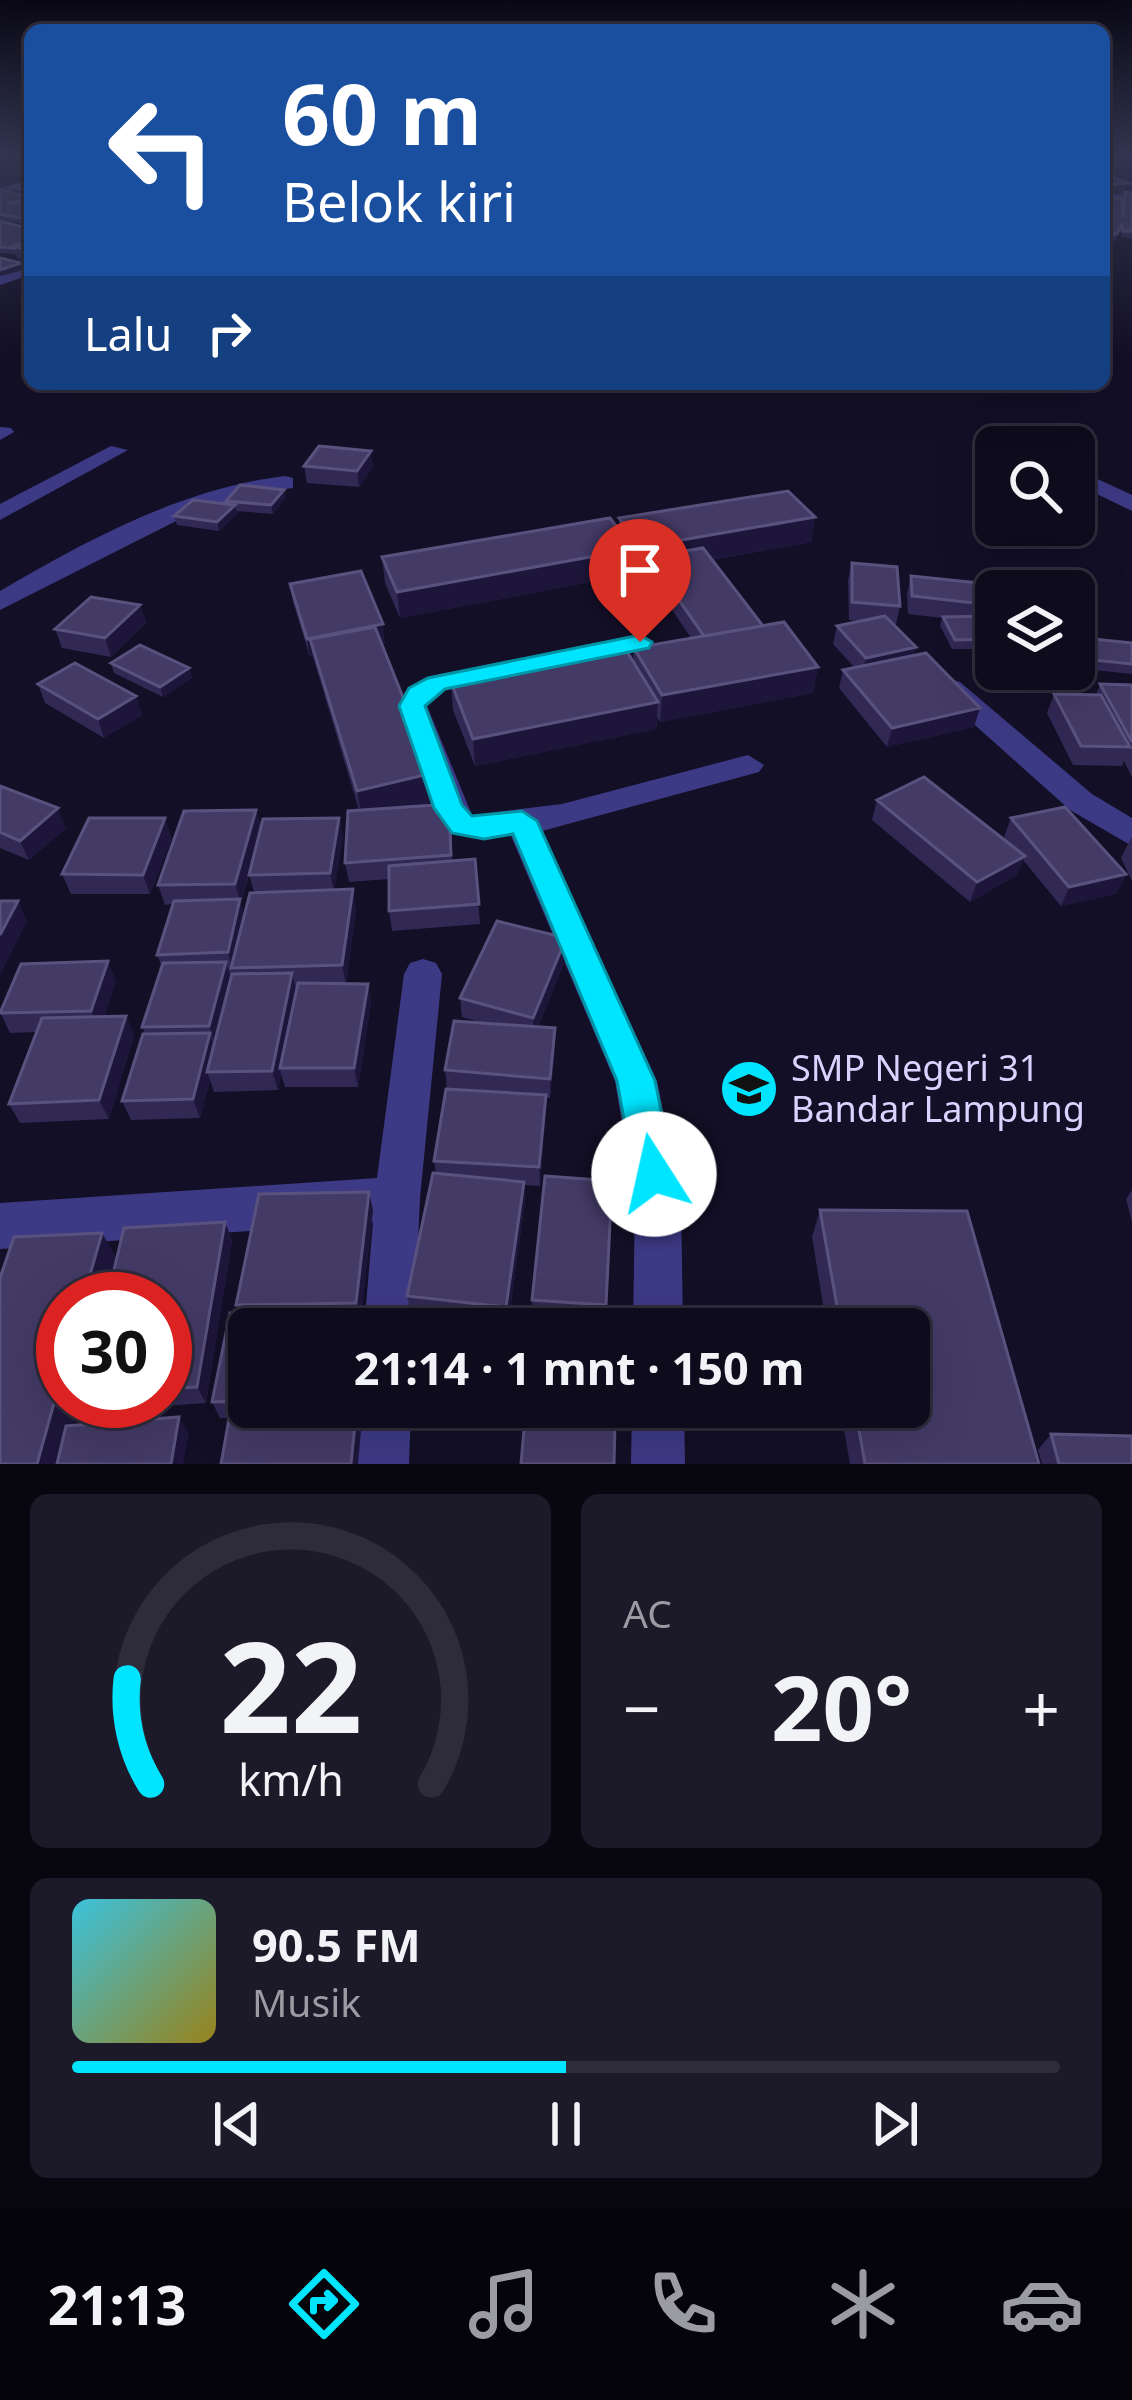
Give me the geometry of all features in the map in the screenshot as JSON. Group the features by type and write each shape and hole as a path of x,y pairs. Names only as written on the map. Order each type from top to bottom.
{"street":[{"path":"0,512 118,450"},
{"path":"0,602 44,574 166,519 251,485 284,482"},
{"path":"1095,485 1132,504"},
{"path":"640,642 437,683 418,694 412,706 449,808 463,826 484,829 522,821 748,765"},
{"path":"928,669 1081,802 1132,834"},
{"path":"522,821 636,1081 658,1200 658,1308"},
{"path":"390,1308 397,1198 424,974"},
{"path":"0,1226 397,1198"},
{"path":"382,1464 384,1428"},
{"path":"658,1428 658,1464"}],"building":[{"path":"0,223 24,227 24,243 0,247"},
{"path":"1110,223 1132,223 1132,231 1123,231 1122,225 1117,234 1110,233"},
{"path":"0,258 21,263 0,270"},
{"path":"319,446 371,451 357,471 304,466"},
{"path":"240,485 284,490 271,505 226,501"},
{"path":"788,491 815,517 641,547 619,518"},
{"path":"193,500 235,505 217,522 174,516"},
{"path":"610,518 634,549 397,592 382,557"},
{"path":"703,548 763,626 704,636 649,557"},
{"path":"852,563 897,567 900,606 852,602"},
{"path":"361,571 383,624 307,639 290,584"},
{"path":"911,576 975,583 975,603 912,596"},
{"path":"91,597 140,605 105,638 55,629"},
{"path":"885,616 916,647 866,658 837,626"},
{"path":"975,616 975,640 955,640 943,617"},
{"path":"784,622 818,667 662,695 634,648"},
{"path":"375,627 433,773 357,791 310,639"},
{"path":"1095,639 1132,643 1132,664 1095,660"},
{"path":"140,645 189,668 160,687 111,663"},
{"path":"626,650 658,702 473,739 451,682"},
{"path":"926,653 980,708 892,728 843,670"},
{"path":"75,663 136,696 98,719 38,684"},
{"path":"1100,684 1132,685 1132,742"},
{"path":"1054,694 1101,695 1130,747 1081,746"},
{"path":"924,777 1025,856 977,882 877,800"},
{"path":"0,786 58,808 20,841 0,832"},
{"path":"449,804 451,855 345,863 348,811"},
{"path":"1065,807 1126,874 1069,887 1011,818"},
{"path":"256,810 235,884 158,885 184,811"},
{"path":"89,818 165,818 143,875 62,874"},
{"path":"339,818 330,873 249,875 263,819"},
{"path":"475,859 479,904 389,911 389,866"},
{"path":"353,889 342,965 231,968 250,893"},
{"path":"240,899 228,952 157,955 174,901"},
{"path":"0,901 18,901 0,935"},
{"path":"497,921 566,938 533,1018 460,998"},
{"path":"108,961 91,1011 0,1013 21,964"},
{"path":"226,962 209,1026 142,1027 163,963"},
{"path":"292,973 272,1071 207,1072 232,974"},
{"path":"298,983 368,984 354,1068 280,1068"},
{"path":"126,1016 99,1100 9,1104 42,1018"},
{"path":"454,1021 555,1028 550,1079 445,1070"},
{"path":"210,1033 193,1099 122,1101 143,1034"},
{"path":"446,1089 546,1095 539,1167 434,1161"},
{"path":"433,1173 524,1182 506,1307 407,1296"},
{"path":"545,1176 612,1181 606,1305 532,1300"},
{"path":"369,1192 356,1303 236,1305 259,1194"},
{"path":"820,1210 967,1211 1039,1464 865,1464 859,1428 930,1428 930,1308 837,1308"},
{"path":"225,1222 197,1387 192,1387 192,1272 113,1272 124,1228"},
{"path":"102,1233 91,1272 36,1272 36,1428 47,1428 37,1464 0,1464 0,1278 14,1237"},
{"path":"228,1323 228,1402 212,1402"},
{"path":"228,1425 355,1428 351,1464 221,1464"},
{"path":"66,1428 177,1428 171,1464 57,1464"},
{"path":"524,1428 615,1428 614,1464 521,1464"},
{"path":"1051,1434 1132,1436 1132,1464 1059,1464"}],"place":[{"name":"SMP Negeri 31 Bandar Lampung","path":"749,1089"}],"route":[{"path":"640,642 437,683 418,694 412,706 449,808 463,826 484,829 522,821 636,1081 654,1174"}]}
